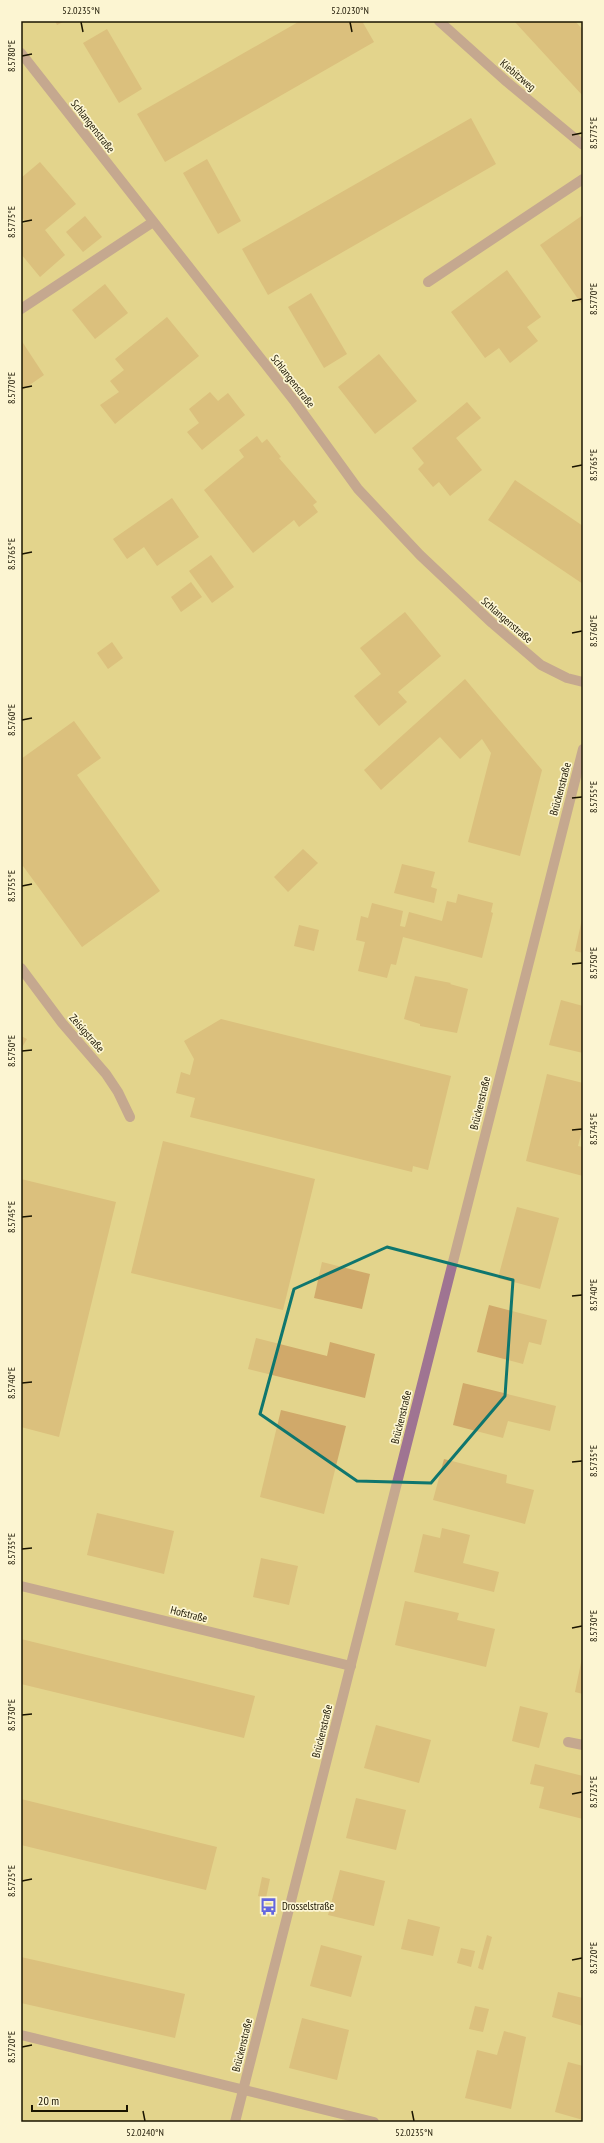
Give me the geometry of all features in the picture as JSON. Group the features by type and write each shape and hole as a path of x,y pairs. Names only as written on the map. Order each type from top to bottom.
{"street":[{"name":"Kiebitzweg","path":"438,21 507,82 583,145"},
{"name":"Schlangenstraße","path":"21,53 295,402 358,490 420,555 492,623 541,665 567,678 583,682"},
{"path":"428,282 583,179"},
{"path":"21,309 153,222"},
{"name":"Brückenstraße","path":"235,2122 583,749"},
{"name":"Zeisigstraße","path":"21,968 62,1023 106,1074 118,1092 130,1117"},
{"name":"Hofstraße","path":"21,1586 351,1666"},
{"path":"568,1742 583,1745"},
{"path":"21,2035 243,2091 374,2122"}],"highlighted area":[{"path":"387,1247 513,1280 505,1396 431,1483 357,1481 260,1414 294,1289"}],"building":[{"path":"55,21 65,21 57,25"},
{"path":"300,21 362,21 374,42 165,162 137,114"},
{"path":"514,21 575,21 583,30 583,96"},
{"path":"107,29 142,89 119,103 83,43"},
{"path":"471,118 496,164 268,295 242,249"},
{"path":"207,159 241,221 218,234 183,173"},
{"path":"40,162 76,204 45,230 65,255 40,277 21,254 21,226 26,222 21,217 21,178"},
{"path":"583,215 583,306 540,245"},
{"path":"85,216 102,237 83,252 66,232"},
{"path":"507,270 541,317 527,327 538,341 510,363 499,348 485,358 451,312"},
{"path":"105,284 128,313 95,339 72,310"},
{"path":"311,293 347,354 324,368 288,307"},
{"path":"167,317 199,356 115,424 100,405 119,392 110,381 124,370 115,359"},
{"path":"21,340 44,375 21,391"},
{"path":"379,354 417,401 375,434 338,387"},
{"path":"210,392 218,401 228,393 245,415 202,450 187,432 199,423 189,409"},
{"path":"467,402 481,418 456,438 482,470 450,496 439,482 433,487 418,469 424,463 412,448"},
{"path":"257,436 262,443 267,439 281,457 279,458 317,502 313,505 318,512 299,527 294,520 253,553 204,490 244,457 239,450"},
{"path":"515,480 583,526 583,584 488,520"},
{"path":"172,498 199,537 157,566 144,547 127,559 113,539"},
{"path":"211,555 234,587 212,603 189,571"},
{"path":"191,582 202,597 181,612 171,597"},
{"path":"405,612 441,656 398,692 407,702 379,726 354,696 381,674 360,648"},
{"path":"112,642 123,658 108,669 97,653"},
{"path":"465,679 542,770 520,856 468,842 491,753 482,739 460,759 440,737 381,790 364,770"},
{"path":"74,721 101,758 77,775 160,891 82,947 23,866 21,868 21,759"},
{"path":"303,849 318,863 288,892 274,877"},
{"path":"402,864 435,872 431,887 437,889 434,903 394,893"},
{"path":"458,894 493,903 491,912 493,913 482,958 403,937 396,965 391,964 387,978 358,971 365,942 356,940 361,916 368,918 372,903 403,911 400,926 405,927 409,912 442,921 447,901 456,903"},
{"path":"583,919 583,953 575,951"},
{"path":"299,925 319,930 314,951 294,946"},
{"path":"415,976 451,983 450,984 468,989 457,1033 420,1026 420,1024 404,1019"},
{"path":"561,1000 583,1006 583,1053 549,1045"},
{"path":"221,1019 451,1076 428,1170 413,1166 412,1172 190,1117 195,1098 176,1093 181,1072 190,1075 194,1059 184,1041"},
{"path":"21,1036 27,1039 21,1049"},
{"path":"547,1074 583,1083 583,1126 578,1146 583,1147 583,1176 526,1161"},
{"path":"163,1141 315,1179 283,1310 131,1273"},
{"path":"21,1179 116,1202 59,1437 21,1427"},
{"path":"517,1207 559,1218 540,1289 498,1278"},
{"path":"322,1262 370,1274 362,1309 314,1298"},
{"path":"489,1305 547,1320 541,1345 529,1342 523,1364 477,1352"},
{"path":"256,1338 327,1356 330,1342 375,1354 365,1398 248,1369"},
{"path":"463,1383 556,1406 550,1431 508,1421 503,1438 453,1425"},
{"path":"281,1410 346,1426 324,1514 260,1497"},
{"path":"444,1459 507,1475 506,1483 534,1490 525,1524 433,1500"},
{"path":"97,1513 174,1531 164,1574 87,1555"},
{"path":"442,1528 470,1535 463,1563 499,1572 494,1592 414,1572 423,1534 440,1538"},
{"path":"261,1558 298,1566 289,1605 253,1597"},
{"path":"405,1601 459,1613 457,1620 495,1629 486,1667 395,1645"},
{"path":"21,1639 255,1696 244,1738 21,1684"},
{"path":"583,1658 583,1694 575,1692"},
{"path":"520,1706 548,1713 539,1748 512,1741"},
{"path":"376,1725 431,1740 419,1783 364,1768"},
{"path":"535,1764 583,1776 583,1819 539,1808 544,1787 530,1784"},
{"path":"356,1798 406,1810 396,1850 346,1838"},
{"path":"21,1799 217,1847 206,1890 21,1845"},
{"path":"340,1870 385,1881 374,1926 328,1915"},
{"path":"262,1877 270,1879 266,1898 258,1896"},
{"path":"408,1919 440,1927 433,1956 401,1949"},
{"path":"487,1935 492,1937 483,1970 478,1968"},
{"path":"321,1945 362,1956 351,1997 310,1986"},
{"path":"461,1948 475,1951 471,1967 457,1963"},
{"path":"21,1957 185,1994 175,2038 21,2003"},
{"path":"558,1992 583,1998 583,2026 552,2017"},
{"path":"475,2006 489,2009 483,2032 469,2029"},
{"path":"302,2018 349,2030 337,2080 289,2068"},
{"path":"504,2031 526,2037 511,2109 465,2098 477,2050 497,2055"},
{"path":"568,2062 583,2066 583,2120 555,2112"}],"place":[{"name":"Drosselstraße","path":"269,1906"}]}
